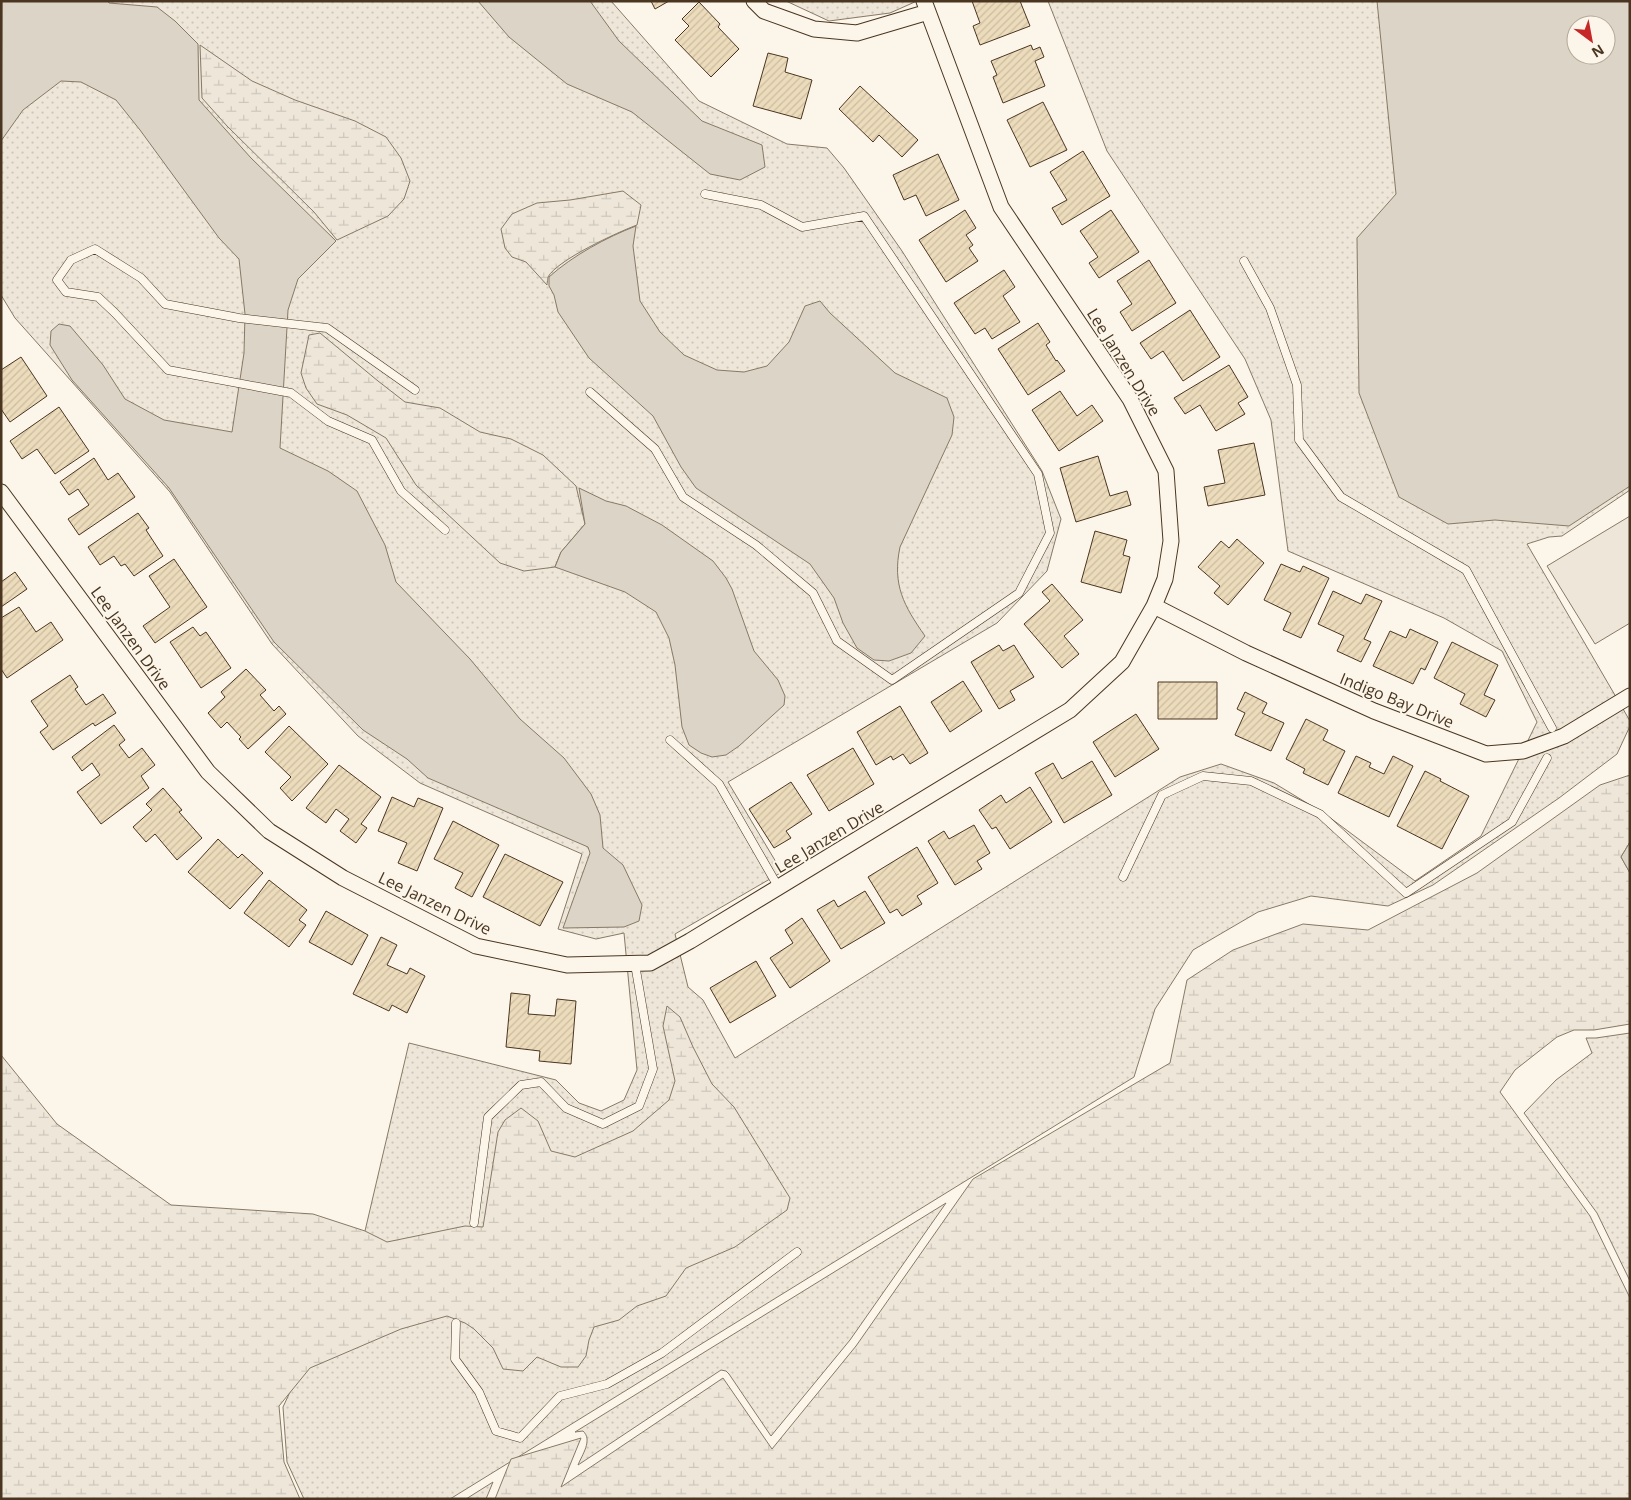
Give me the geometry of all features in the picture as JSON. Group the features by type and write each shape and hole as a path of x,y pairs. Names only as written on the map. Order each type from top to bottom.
{"street":[{"name":"Lee Janzen Drive","path":"1,492 208,772 269,831 343,878 476,946 568,965 650,963 690,941 1070,710 1122,662 1154,606 1165,579 1171,541 1166,471 1130,399 1001,207 926,7 857,33 814,29 764,11 754,1"},
{"name":"Indigo Bay Drive","path":"1154,606 1246,653 1374,711 1486,754 1523,752 1564,736 1630,696"}],"lane":[{"path":"590,392 654,449 683,498 756,545 813,593 838,641 892,680 1019,593 1050,533 1038,474 864,216 802,227 761,206 705,194"},
{"path":"414,390 327,328 239,318 165,304 142,278 96,249 71,260 58,280 66,292 98,297 116,313 168,370 291,392 328,422 372,440 401,491 445,530"},
{"path":"1244,261 1270,308 1297,384 1299,440 1341,497 1466,570 1552,728"},
{"path":"670,740 719,784 776,883"},
{"path":"1123,878 1162,795 1203,776 1251,781 1320,814 1406,893 1512,822 1548,758"},
{"path":"474,1223 488,1116 521,1085 541,1082 566,1108 603,1124 639,1106 653,1069 636,970"},
{"path":"456,1323 455,1359 479,1392 496,1431 520,1438 560,1396 607,1384 662,1353 797,1252"}],"green space":[{"path":"1,1 611,1 699,101 787,144 827,148 844,168 902,251 1042,471 1061,519 1047,571 997,623 728,782 782,872 675,934 688,987 703,1000 735,1058 1180,777 1221,764 1274,783 1325,814 1415,881 1481,836 1537,722 1502,651 1444,618 1288,551 1271,420 1245,359 1107,151 1048,1 1630,1 1630,490 1562,536 1549,537 1527,544 1630,721 1630,726 1617,754 1559,798 1433,885 1388,906 1311,896 1258,912 1193,950 1155,1009 1134,1077 450,1499 304,1499 287,1462 283,1407 365,1231 409,1043 556,1080 579,1103 601,1111 624,1100 637,1070 624,933 596,939 558,929 582,854 420,783 358,736 272,644 170,492 15,318 1,295"},
{"path":"786,1 917,1 890,13 829,21"},
{"path":"200,45 252,81 295,100 355,121 386,137 401,158 410,181 404,199 388,216 337,240 314,212 227,126 202,98"},
{"path":"623,191 641,205 637,225 603,240 563,263 548,277 547,285 526,262 512,257 505,248 501,229 512,214 537,203 570,200"},
{"path":"320,333 405,402 440,408 480,432 511,439 543,455 576,486 585,524 561,552 555,567 524,571 500,563 416,485 386,438 347,415 317,404 306,388 301,373 309,335"},
{"path":"1630,516 1630,623 1595,644 1547,566"},
{"path":"1630,775 1630,842 1621,857 1630,873 1630,1024 1594,1030 1574,1030 1557,1037 1515,1070 1500,1092 1590,1216 1630,1298 1630,1499 495,1499 511,1459 581,1438 561,1487 723,1378 772,1449 856,1346 973,1179 1170,1063 1187,980 1233,950 1303,924 1368,930 1477,873 1600,785"},
{"path":"667,1006 680,1017 712,1084 734,1107 790,1198 787,1210 735,1247 686,1268 666,1296 637,1306 619,1320 594,1327 586,1356 578,1367 561,1367 537,1357 523,1371 503,1369 493,1348 474,1329 465,1323 447,1316 401,1329 310,1368 279,1406 284,1462 300,1499 1,1499 1,1055 57,1124 171,1205 313,1214 365,1231 387,1242 465,1226 483,1227 498,1132 505,1120 521,1108 538,1121 551,1151 575,1157 633,1131 669,1100 675,1081 663,1026"},
{"path":"1630,1033 1630,1281 1597,1213 1524,1113 1556,1080 1592,1053 1586,1038"},
{"path":"946,1203 850,1340 771,1436 729,1374 721,1370 578,1465 586,1448 587,1439 583,1431 575,1432"},
{"path":"493,1482 486,1499 466,1499"}],"shaded area":[{"path":"2,1 108,1 109,3 157,7 175,21 198,44 199,100 251,158 336,241 298,279 288,310 280,448 328,471 357,491 385,545 396,582 470,659 520,719 564,758 591,794 600,815 603,848 623,865 642,905 639,921 624,927 563,928 590,853 588,847 428,778 407,759 363,730 274,642 169,488 72,380 50,345 51,331 59,324 70,326 103,365 125,399 164,420 232,432 244,353 245,314 239,259 219,238 116,100 81,82 61,81 23,110 1,141"},
{"path":"478,1 590,1 619,41 702,121 762,145 765,167 740,180 710,174 632,112 567,84 509,37"},
{"path":"1377,1 1630,1 1630,486 1569,526 1495,520 1448,524 1399,497 1359,393 1357,238 1396,194"},
{"path":"636,226 633,246 640,301 660,332 684,355 717,370 744,372 767,366 789,342 805,306 820,301 830,313 895,373 947,398 954,417 952,435 900,547 898,561 899,584 902,594 911,615 925,636 911,653 889,661 874,660 857,648 843,623 834,598 810,564 696,488 681,467 653,416 589,358 558,312 554,295 549,286 549,277 590,248"},
{"path":"579,488 606,501 626,506 662,525 713,561 726,578 732,589 754,651 778,680 785,696 784,705 739,746 726,755 712,757 701,753 689,745 682,727 675,665 669,638 656,612 625,592 555,567 561,552 585,524"},
{"path":"1630,842 1630,873 1621,857"}],"building":[{"path":"651,1 669,1 655,9"},
{"path":"972,1 1020,1 1030,26 980,45 973,26 980,23"},
{"path":"699,2 720,24 718,27 739,49 711,77 675,40 689,26 682,19"},
{"path":"1031,45 1033,50 1040,47 1044,57 1035,61 1045,86 1003,103 993,77 997,75 991,61"},
{"path":"768,53 788,58 785,72 812,80 801,119 753,106"},
{"path":"860,86 918,140 902,157 879,135 873,142 839,109"},
{"path":"1043,102 1067,150 1030,167 1007,120"},
{"path":"1083,151 1110,196 1062,225 1052,208 1067,200 1050,172"},
{"path":"938,154 959,200 926,216 916,195 904,200 893,175"},
{"path":"965,210 976,228 966,235 973,245 969,248 978,261 946,282 919,240"},
{"path":"1111,210 1139,252 1099,278 1089,263 1098,257 1080,231"},
{"path":"1149,260 1176,303 1132,331 1120,312 1132,304 1117,281"},
{"path":"1004,270 1015,287 1003,296 1020,322 992,339 985,328 975,334 954,303"},
{"path":"1190,310 1220,357 1183,381 1163,351 1151,359 1140,343"},
{"path":"1038,323 1050,342 1046,345 1065,371 1028,395 998,349"},
{"path":"21,357 47,396 10,422 1,409 1,370"},
{"path":"1229,365 1248,397 1238,403 1245,414 1216,431 1200,405 1185,414 1174,398"},
{"path":"1060,391 1077,416 1092,405 1103,421 1059,451 1032,410"},
{"path":"59,407 89,451 55,474 37,449 22,459 10,441"},
{"path":"1254,443 1265,495 1208,506 1204,487 1225,483 1218,450"},
{"path":"1098,456 1110,496 1127,491 1131,505 1076,522 1060,468"},
{"path":"94,458 108,480 118,473 135,497 79,535 68,519 89,505 78,489 69,495 60,482"},
{"path":"138,513 149,528 146,530 163,556 134,576 125,564 121,566 114,556 100,565 88,547"},
{"path":"1095,531 1127,540 1123,555 1130,557 1121,593 1081,582"},
{"path":"1237,539 1264,563 1228,605 1214,593 1220,586 1198,567 1221,541 1229,548"},
{"path":"174,559 207,607 155,643 143,626 170,607 149,576"},
{"path":"1281,564 1300,572 1303,566 1329,578 1301,638 1283,630 1291,613 1264,600"},
{"path":"15,572 27,589 1,607 1,582"},
{"path":"1052,584 1083,620 1064,636 1079,654 1062,668 1024,624 1050,601 1042,592"},
{"path":"1333,591 1361,604 1366,594 1382,601 1364,639 1371,642 1361,662 1337,651 1344,636 1318,624"},
{"path":"19,607 36,632 51,622 63,640 7,678 1,669 1,618"},
{"path":"193,627 200,636 206,632 231,668 201,688 170,642"},
{"path":"1410,629 1438,642 1425,670 1421,668 1413,684 1373,666 1390,631 1406,638"},
{"path":"1452,642 1498,665 1484,695 1495,700 1486,717 1460,704 1465,694 1434,678"},
{"path":"999,645 1003,651 1014,645 1034,677 1010,691 1015,700 999,709 971,662"},
{"path":"246,669 266,690 260,695 274,711 279,706 286,714 248,749 239,739 241,737 227,722 221,728 208,713 225,697 221,692"},
{"path":"70,675 78,687 75,689 86,705 103,694 116,713 95,726 93,723 53,750 40,732 48,726 31,701"},
{"path":"963,681 982,711 950,732 931,702"},
{"path":"1158,682 1217,682 1217,719 1158,719"},
{"path":"1245,692 1267,703 1262,713 1284,723 1271,751 1235,735 1245,713 1237,709"},
{"path":"900,706 928,753 910,764 903,754 893,760 891,756 876,765 857,732"},
{"path":"1136,714 1159,749 1115,777 1093,742"},
{"path":"1306,719 1328,730 1323,740 1345,751 1328,785 1303,773 1305,769 1286,759"},
{"path":"114,725 125,740 119,745 129,758 142,748 155,765 141,776 149,788 101,824 77,792 100,775 92,763 82,771 72,757"},
{"path":"289,726 328,764 292,801 280,788 291,777 265,752"},
{"path":"853,748 874,784 829,811 807,775"},
{"path":"1356,756 1371,763 1369,767 1384,774 1393,756 1413,766 1389,817 1338,793"},
{"path":"1092,761 1112,795 1064,823 1035,773 1053,763 1062,779"},
{"path":"339,765 381,797 361,824 367,828 356,843 340,831 349,819 336,809 326,823 306,808"},
{"path":"1425,771 1469,796 1442,849 1397,826"},
{"path":"791,782 812,814 786,831 791,838 774,848 749,809"},
{"path":"1030,787 1052,822 1010,849 996,827 992,829 979,810 1001,795 1006,803"},
{"path":"163,788 182,810 179,812 202,838 177,860 155,834 146,842 133,827 152,810 146,804"},
{"path":"392,797 414,807 418,798 443,808 417,871 398,863 407,843 378,831"},
{"path":"453,821 499,845 472,897 455,888 463,873 434,859"},
{"path":"974,825 990,853 977,861 982,869 955,885 928,841 944,831 949,839"},
{"path":"218,839 238,858 242,854 263,873 230,909 188,872"},
{"path":"917,847 938,883 917,896 922,904 902,916 897,909 890,913 868,877"},
{"path":"505,854 563,882 540,926 483,897"},
{"path":"269,880 307,910 299,920 306,925 289,947 244,913"},
{"path":"865,891 885,923 841,949 817,910 834,900 838,907"},
{"path":"326,911 368,935 352,965 309,942"},
{"path":"802,918 830,961 790,988 770,958 793,943 785,930"},
{"path":"381,937 397,945 387,965 407,974 410,968 425,976 407,1013 392,1005 389,1011 353,994"},
{"path":"756,961 776,996 730,1023 710,988"},
{"path":"511,993 530,995 528,1014 555,1016 557,999 576,1001 571,1064 539,1061 540,1051 506,1047"}]}
